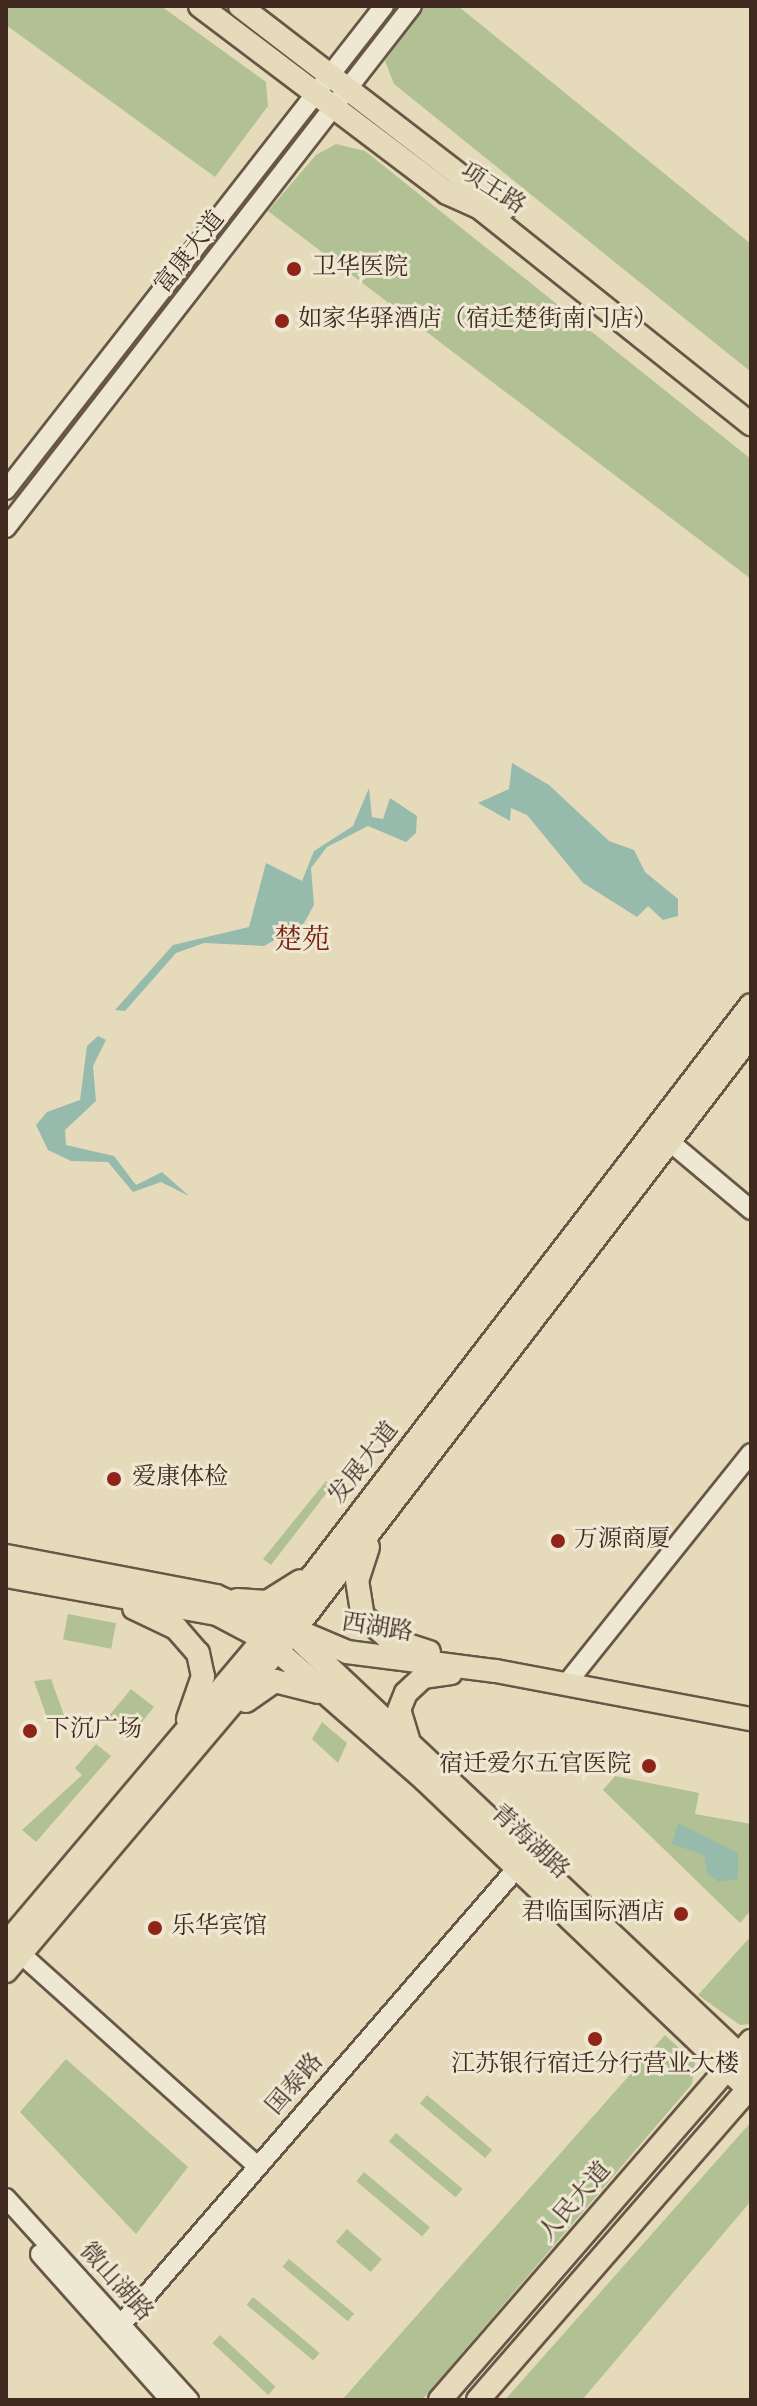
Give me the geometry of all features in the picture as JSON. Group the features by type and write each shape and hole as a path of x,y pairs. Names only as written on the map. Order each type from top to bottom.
{"main road":[{"name":"项王路","path":"200,6 328,99 447,193 480,208 751,424"},
{"name":"项王路","path":"240,6 342,79 751,408"},
{"name":"发展大道","path":"277,1636 313,1571 751,1005"},
{"name":"发展大道","path":"11,1956 277,1636 405,1490 751,1035"},
{"path":"405,1490 361,1564 363,1616 389,1639 496,1671"},
{"name":"西湖路","path":"6,1556 216,1596 277,1636"},
{"path":"216,1596 267,1602 313,1571"},
{"name":"西湖路","path":"6,1576 217,1614 277,1636 347,1652 496,1671 751,1719"},
{"path":"78,1589 162,1620 194,1645 203,1676 182,1751"},
{"name":"青海湖路","path":"277,1636 370,1731 517,1868 742,2058"},
{"name":"青海湖路","path":"277,1636 408,1741 742,2058 750,2089"},
{"path":"408,1741 399,1710 416,1681 496,1671"},
{"path":"182,1751 275,1681 312,1688 370,1731"},
{"name":"人民大道","path":"440,2400 742,2058"},
{"path":"478,2400 750,2089"}],"street":[{"name":"富康大道","path":"6,528 328,99 384,6"},
{"name":"富康大道","path":"342,79 412,6"},
{"name":"富康大道","path":"6,490 328,99"},
{"path":"670,1142 751,1210"},
{"path":"566,1684 751,1453"},
{"name":"国泰路","path":"116,2330 517,1868"},
{"path":"11,1956 257,2166"},
{"name":"微山湖路","path":"6,2198 170,2400"},
{"name":"微山湖路","path":"6,2216 189,2400"}],"shaded area":[{"path":"6,6 161,6 266,82 268,106 215,177 6,25"},
{"path":"421,6 458,6 751,244 751,372 394,84 385,61"},
{"path":"336,144 365,151 751,459 751,579 268,211 316,155"},
{"path":"512,763 549,785 609,841 634,850 645,872 678,899 678,916 663,920 648,906 637,917 583,883 527,815 511,808 510,821 478,803 509,789"},
{"path":"369,788 372,817 383,819 390,798 417,816 416,833 406,842 368,826 327,847 311,868 314,905 304,923 264,946 204,943 176,953 125,1011 115,1010 173,945 249,927 266,863 302,881 314,851 353,826"},
{"path":"98,1036 106,1040 93,1066 96,1101 65,1130 66,1145 114,1156 136,1185 162,1172 189,1196 161,1182 133,1192 108,1162 71,1161 48,1150 36,1125 47,1112 80,1100 87,1046"},
{"path":"326,1481 332,1486 271,1565 263,1559"},
{"path":"68,1614 116,1623 111,1649 63,1640"},
{"path":"51,1679 64,1715 49,1723 34,1681"},
{"path":"131,1689 154,1707 126,1742 127,1732 108,1717"},
{"path":"322,1722 347,1743 338,1763 312,1739"},
{"path":"96,1744 111,1756 36,1842 22,1830 82,1775 75,1768"},
{"path":"615,1776 699,1793 695,1814 751,1824 751,1910 740,1923 603,1790"},
{"path":"678,1823 738,1853 738,1879 719,1882 707,1873 704,1855 672,1844"},
{"path":"751,1936 751,2024 740,2025 698,1995"},
{"path":"665,2035 695,2063 692,2084 422,2400 342,2400"},
{"path":"66,2059 188,2167 136,2234 20,2112"},
{"path":"427,2095 492,2150 485,2158 420,2103"},
{"path":"751,2122 751,2201 582,2400 505,2400"},
{"path":"396,2133 463,2189 456,2197 389,2141"},
{"path":"364,2172 430,2227 422,2236 356,2181"},
{"path":"347,2229 382,2259 371,2272 336,2242"},
{"path":"289,2259 354,2314 348,2321 283,2267"},
{"path":"253,2297 320,2353 313,2361 247,2305"},
{"path":"220,2335 276,2387 268,2395 212,2343"}],"place":[{"name":"卫华医院","path":"294,269"},
{"name":"如家华驿酒店（宿迁楚街南门店）","path":"282,321"},
{"name":"爱康体检","path":"114,1479"},
{"name":"万源商厦","path":"558,1541"},
{"name":"下沉广场","path":"30,1731"},
{"name":"宿迁爱尔五官医院","path":"649,1766"},
{"name":"君临国际酒店","path":"681,1914"},
{"name":"乐华宾馆","path":"155,1928"},
{"name":"江苏银行宿迁分行营业大楼","path":"595,2039"}],"district":[{"name":"楚苑","path":"302,941"}]}
